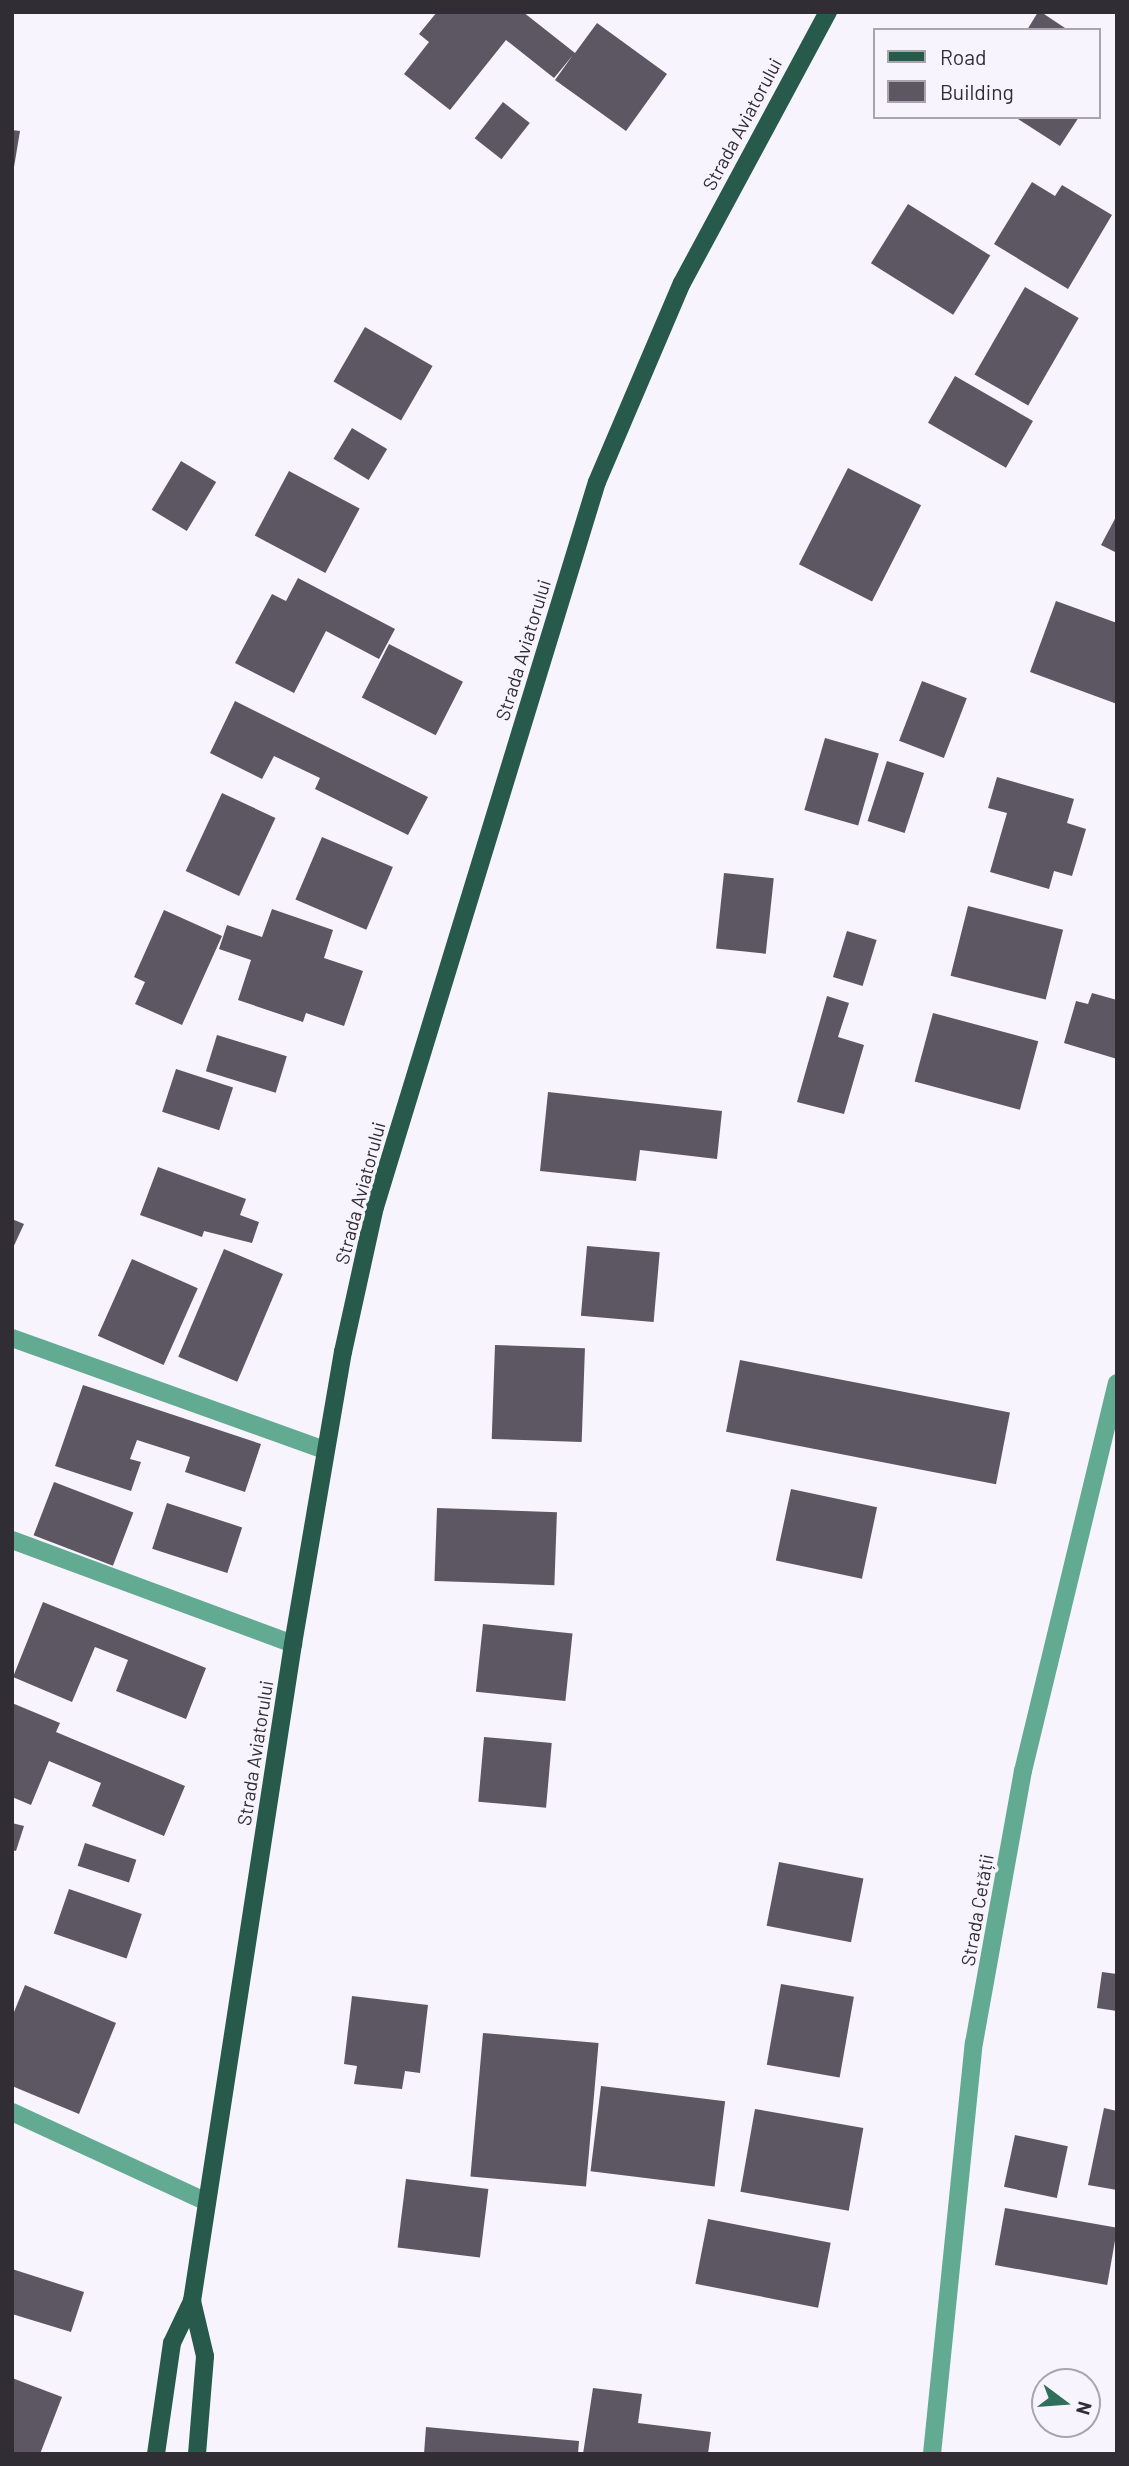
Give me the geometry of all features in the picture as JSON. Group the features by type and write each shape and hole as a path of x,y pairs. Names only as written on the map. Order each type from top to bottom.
{"main road":[{"name":"Strada Aviatorului","path":"197,2454 205,2356 192,2301 325,1450 374,1207 597,482 682,283 828,12"},
{"path":"156,2454 172,2343 192,2301"}],"street":[{"path":"12,1338 325,1450"},
{"name":"Strada Cetății","path":"932,2454 974,2043 1023,1771 1117,1383"},
{"path":"12,1541 293,1644"},
{"path":"12,2112 207,2202"}],"building":[{"path":"437,12 523,12 575,53 597,23 667,74 626,131 555,80 573,55 554,78 506,40 450,110 404,74 429,42 419,34"},
{"path":"1038,12 1041,12 1065,28 1028,28"},
{"path":"503,102 530,123 501,159 475,138"},
{"path":"1018,119 1078,119 1060,146"},
{"path":"12,130 20,131 14,167 12,167"},
{"path":"1032,182 1055,196 1062,185 1112,215 1068,289 994,244"},
{"path":"908,204 990,255 953,315 871,263"},
{"path":"1025,287 1079,318 1028,405 974,374"},
{"path":"365,327 433,366 401,421 334,382"},
{"path":"955,376 1033,421 1006,468 928,423"},
{"path":"352,428 387,449 369,480 333,459"},
{"path":"181,461 216,482 187,531 152,510"},
{"path":"848,468 921,505 872,601 799,564"},
{"path":"289,471 360,509 325,573 255,535"},
{"path":"1117,515 1117,553 1101,545"},
{"path":"298,578 395,629 379,659 326,631 294,693 235,663 272,594 286,601"},
{"path":"1056,601 1117,623 1117,704 1030,672"},
{"path":"389,644 463,682 436,735 362,697"},
{"path":"922,681 967,698 944,758 899,741"},
{"path":"235,701 428,797 408,835 315,789 320,778 274,756 262,779 210,753"},
{"path":"825,738 879,753 858,826 804,810"},
{"path":"887,761 924,773 905,833 868,821"},
{"path":"997,777 1074,799 1067,823 1086,829 1072,876 1054,871 1049,889 990,872 1007,813 988,808"},
{"path":"222,793 275,818 239,896 186,871"},
{"path":"322,837 393,867 366,930 295,900"},
{"path":"724,873 774,878 766,954 716,949"},
{"path":"968,906 1063,930 1046,1000 951,976"},
{"path":"272,909 333,930 324,958 363,971 344,1026 306,1013 303,1022 238,1000 251,960 219,949 227,925 262,937"},
{"path":"164,910 222,936 182,1025 135,1004 145,982 134,977"},
{"path":"847,931 877,940 863,986 833,977"},
{"path":"1092,993 1117,1000 1117,1059 1064,1043 1076,1001 1088,1004"},
{"path":"827,996 849,1003 838,1037 864,1045 844,1114 797,1102"},
{"path":"933,1013 1038,1041 1020,1110 915,1082"},
{"path":"217,1035 287,1056 276,1093 206,1071"},
{"path":"176,1069 233,1088 219,1130 162,1112"},
{"path":"548,1092 722,1111 717,1159 640,1150 636,1181 540,1171"},
{"path":"158,1167 246,1199 240,1215 259,1222 252,1243 204,1231 202,1237 140,1215"},
{"path":"12,1219 24,1224 12,1250"},
{"path":"587,1246 660,1252 654,1322 581,1316"},
{"path":"224,1249 283,1274 237,1382 178,1357"},
{"path":"132,1259 198,1288 164,1365 98,1336"},
{"path":"495,1345 585,1348 582,1442 492,1439"},
{"path":"740,1360 1010,1412 996,1484 726,1432"},
{"path":"83,1385 261,1444 245,1492 185,1472 190,1457 137,1440 130,1459 141,1462 131,1491 55,1466"},
{"path":"54,1482 133,1512 113,1566 34,1535"},
{"path":"791,1489 877,1507 862,1579 776,1560"},
{"path":"167,1503 242,1527 227,1573 152,1549"},
{"path":"437,1508 557,1512 554,1585 434,1581"},
{"path":"43,1602 206,1668 186,1719 116,1691 128,1660 95,1647 72,1702 13,1677"},
{"path":"483,1624 573,1633 565,1701 476,1692"},
{"path":"12,1703 60,1723 56,1732 185,1786 164,1836 92,1806 101,1783 49,1761 31,1805 12,1797"},
{"path":"484,1737 552,1743 546,1808 478,1802"},
{"path":"12,1823 24,1826 16,1851 12,1850"},
{"path":"85,1843 136,1860 129,1883 78,1866"},
{"path":"779,1862 863,1878 851,1942 767,1926"},
{"path":"69,1889 142,1914 127,1959 54,1933"},
{"path":"1102,1972 1117,1974 1117,2011 1097,2008"},
{"path":"781,1984 854,1997 840,2078 767,2065"},
{"path":"25,1985 116,2023 79,2114 12,2086 12,2017"},
{"path":"352,1996 428,2005 420,2073 405,2071 402,2089 354,2084 357,2066 344,2064"},
{"path":"483,2033 599,2043 586,2187 470,2176"},
{"path":"601,2086 725,2101 715,2187 591,2171"},
{"path":"1104,2108 1117,2111 1117,2190 1088,2185"},
{"path":"755,2109 863,2128 849,2211 740,2192"},
{"path":"1015,2135 1068,2146 1057,2198 1004,2187"},
{"path":"406,2179 488,2189 480,2258 398,2247"},
{"path":"1005,2208 1117,2228 1107,2285 995,2265"},
{"path":"708,2219 831,2243 818,2308 695,2284"},
{"path":"12,2269 84,2292 71,2332 12,2314"},
{"path":"12,2378 62,2397 40,2454 12,2454"},
{"path":"593,2388 642,2394 638,2423 711,2432 708,2454 583,2454"},
{"path":"426,2427 579,2441 578,2454 424,2454"}]}
